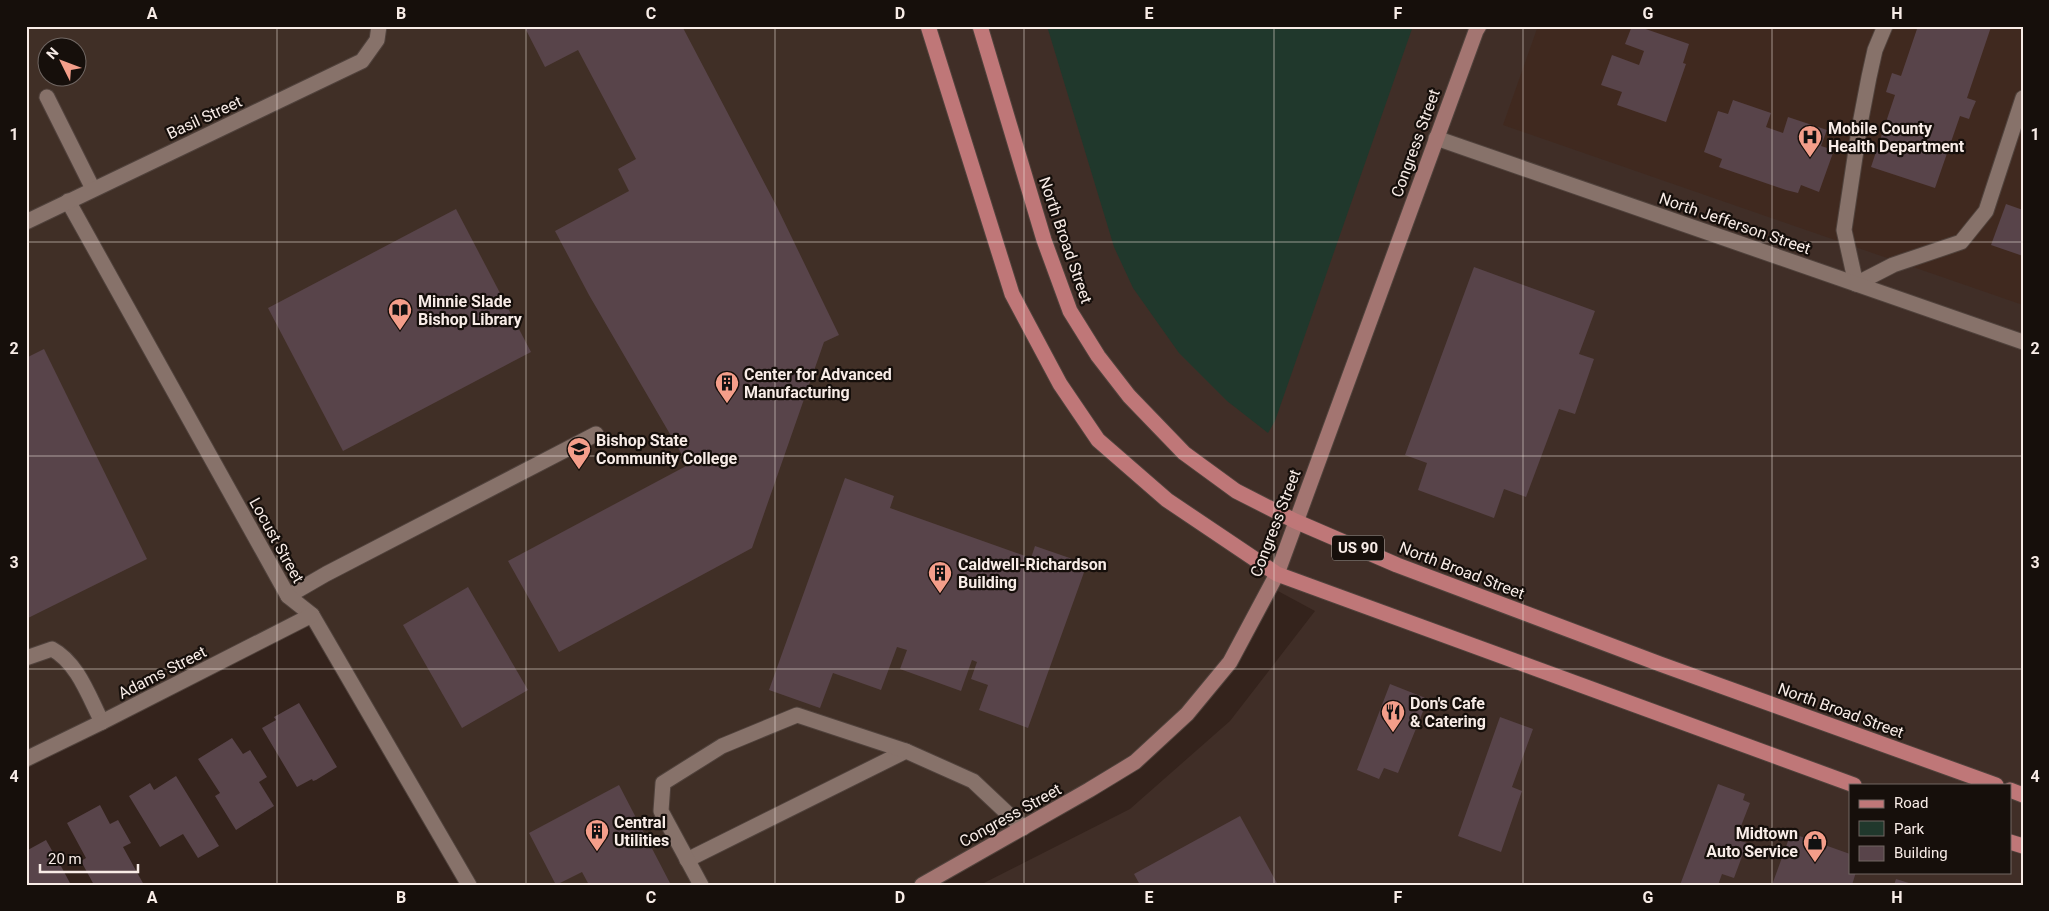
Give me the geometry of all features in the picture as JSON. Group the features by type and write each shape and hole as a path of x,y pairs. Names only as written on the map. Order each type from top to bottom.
{"main road":[{"path":"928,26 1012,294 1060,384 1098,440 1167,500 1277,574 1851,784"},
{"name":"North Broad Street","path":"980,26 1044,240 1070,311 1098,356 1129,396 1184,453 1236,491 1295,521 1396,565 1660,664 1993,784"}],"street":[{"name":"Basil Street","path":"26,222 362,61 377,40 379,26"},
{"path":"1885,26 1875,50 1869,77 1844,230 1856,284 1893,265 1961,242 1986,211 2023,98"},
{"name":"Congress Street","path":"922,885 1135,762 1187,714 1230,662 1277,574 1477,28"},
{"path":"47,97 93,189"},
{"name":"North Jefferson Street","path":"1436,138 2023,342"},
{"name":"Locust Street","path":"68,202 288,596 312,616 469,885"},
{"path":"288,596 334,569 596,434"},
{"name":"Adams Street","path":"26,759 312,616"},
{"path":"26,658 52,648 64,655 82,682 102,722"},
{"path":"701,885 661,811 663,782 722,746 797,715 906,751 973,782 1023,828"},
{"path":"687,860 906,751"}],"shaded area":[{"name":"Bishop State Community College","path":"26,26 928,26 1012,294 1098,440 1277,574 1230,662 1135,762 922,885 469,885 312,616 26,759"},
{"path":"897,26 2023,26 2023,885 980,885 1130,809 1230,721 1315,611 1230,565 1063,442"},
{"name":"Mobile County Health Department","path":"1538,26 2023,26 2023,305 1503,125"}],"green space":[{"path":"1047,26 1413,26 1275,421 1268,433 1227,401 1179,353 1133,288 1114,247"}],"building":[{"name":"Center for Advanced Manufacturing","path":"524,26 682,26 777,207 839,335 824,342 752,548 559,652 508,561 688,465 589,295 555,231 629,191 618,169 636,159 578,50 545,67"},
{"path":"1632,26 1637,26 1689,44 1683,63 1686,64 1666,122 1617,105 1622,92 1601,85 1612,55 1639,65 1644,51 1625,44"},
{"path":"1918,26 1991,27 1967,98 1976,101 1969,119 1960,116 1935,188 1871,167 1895,95 1886,92 1892,73 1901,76"},
{"path":"1733,100 1771,113 1766,127 1783,133 1788,117 1827,130 1821,146 1834,150 1819,192 1801,185 1798,193 1786,190 1719,167 1722,159 1704,152 1718,111 1728,114"},
{"path":"2006,204 2023,210 2023,256 1991,245"},
{"name":"Minnie Slade Bishop Library","path":"456,209 531,352 343,451 268,308"},
{"path":"1474,267 1595,311 1579,354 1594,359 1575,414 1559,409 1526,497 1504,489 1494,518 1418,490 1427,463 1405,455"},
{"path":"44,349 147,559 26,619 26,358"},
{"name":"Caldwell-Richardson Building","path":"845,478 894,496 890,508 1031,558 1035,546 1087,564 1028,728 979,710 988,685 971,679 977,662 972,660 961,691 900,669 907,650 897,647 881,690 833,673 820,708 769,690"},
{"path":"468,587 528,690 462,728 403,625"},
{"name":"Don's Cafe & Catering","path":"1390,684 1428,699 1398,773 1384,768 1379,779 1357,770"},
{"path":"299,703 337,767 316,780 313,781 312,779 297,787 262,728 276,720 274,717"},
{"path":"1500,717 1533,729 1512,787 1522,791 1501,852 1458,836"},
{"path":"232,738 243,754 250,750 267,777 259,782 274,806 236,830 215,796 220,793 198,759"},
{"path":"176,776 219,846 198,858 183,834 160,847 129,796 150,783 154,790"},
{"path":"1718,784 1745,794 1743,800 1750,803 1736,839 1747,843 1734,878 1722,874 1718,885 1680,885"},
{"name":"Central Utilities","path":"619,785 671,885 589,885 582,872 556,885 529,833"},
{"path":"100,805 110,824 118,820 131,843 123,847 144,885 94,885 81,861 86,858 67,823"},
{"path":"1240,816 1278,885 1140,885 1134,874"},
{"name":"Midtown Auto Service","path":"1791,833 1849,854 1849,874 1855,874 1852,885 1772,885"},
{"path":"46,840 71,885 26,885 26,851"},
{"path":"1896,879 1912,884 1912,885 1894,885"}],"place":[{"name":"Mobile County Health Department","path":"1810,158"},
{"name":"Minnie Slade Bishop Library","path":"400,331"},
{"name":"Center for Advanced Manufacturing","path":"727,404"},
{"name":"Bishop State Community College","path":"579,470"},
{"name":"Caldwell-Richardson Building","path":"940,594"},
{"name":"Don's Cafe & Catering","path":"1393,733"},
{"name":"Central Utilities","path":"597,852"},
{"name":"Midtown Auto Service","path":"1815,863"}]}
